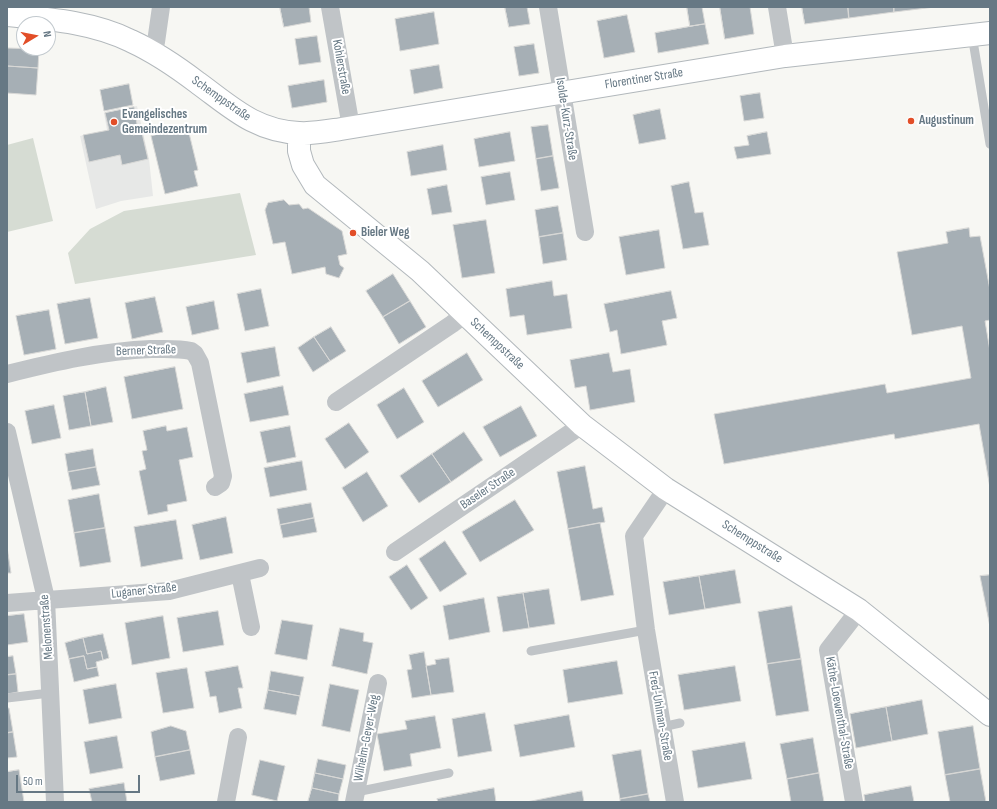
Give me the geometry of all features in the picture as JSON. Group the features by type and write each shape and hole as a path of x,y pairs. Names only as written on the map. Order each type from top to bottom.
{"street":[{"path":"150,51 156,42 161,7"},
{"name":"Kohlerstraße","path":"330,7 351,127"},
{"name":"Isolde-Kurz-Straße","path":"548,7 585,232"},
{"path":"777,7 786,56"},
{"name":"Schemppstraße","path":"7,14 84,25 110,32 150,51 176,67 244,117 258,125 299,133 299,150 303,165 315,185 420,271 582,425 666,489 859,610 990,715"},
{"name":"Florentiner Straße","path":"299,133 351,127 786,56 981,34"},
{"path":"336,402 452,324 464,314"},
{"name":"Berner Straße","path":"7,374 48,363 114,351 157,349 191,351 195,354 200,363 223,476 221,483 215,487"},
{"name":"Baseler Straße","path":"395,552 582,425"},
{"name":"Melonenstraße","path":"7,432 46,599 55,802"},
{"name":"Fred-Uhlman-Straße","path":"666,489 634,536 646,630 675,802"},
{"name":"Luganer Straße","path":"7,603 169,591 260,568"},
{"path":"240,574 251,627"},
{"name":"Käthe-Loewenthal-Straße","path":"854,802 828,650 859,610"},
{"name":"Wilhelm-Geyer-Weg","path":"355,797 378,683"},
{"path":"226,802 238,737"}],"lane":[{"path":"981,34 990,144"},
{"path":"531,651 646,630"},
{"path":"7,698 50,693"},
{"path":"662,727 680,723"},
{"name":"Wilhelm-Geyer-Weg","path":"355,797 449,773"}],"shaded area":[{"path":"137,106 149,159 153,196 121,201 96,209 80,136 107,130 104,113"},
{"path":"33,138 53,221 7,232 7,145"},
{"path":"240,193 256,255 75,284 68,253 90,229 124,211"}],"building":[{"path":"280,7 309,7 311,22 284,27"},
{"path":"505,7 527,7 530,24 509,27"},
{"path":"687,7 702,7 705,24 690,26"},
{"path":"720,7 750,7 754,34 725,39"},
{"path":"802,7 848,7 849,18 805,24"},
{"path":"848,7 894,7 894,12 849,18"},
{"path":"894,7 935,7 894,12"},
{"path":"434,12 439,44 400,51 395,19"},
{"path":"627,15 635,52 604,58 597,21"},
{"path":"705,24 709,44 658,53 655,33"},
{"path":"317,36 321,62 299,65 295,39"},
{"path":"534,44 539,73 519,76 514,47"},
{"path":"7,48 16,48 16,56 39,56 38,68 7,66"},
{"path":"439,65 443,88 414,94 410,70"},
{"path":"7,66 38,68 36,95 7,93"},
{"path":"324,80 327,102 292,108 288,86"},
{"path":"129,84 133,105 104,111 100,90"},
{"path":"760,93 764,118 744,121 740,96"},
{"path":"134,107 138,130 132,131 133,135 142,133 148,159 122,165 120,155 89,162 83,135 109,130 105,113"},
{"path":"660,109 666,139 639,144 633,115"},
{"path":"548,125 553,156 536,159 531,127"},
{"path":"184,129 185,133 189,133 198,170 194,171 198,186 165,194 151,136"},
{"path":"510,132 515,161 479,167 474,139"},
{"path":"767,132 771,154 737,159 734,147 749,145 747,136"},
{"path":"443,145 447,170 411,176 407,152"},
{"path":"553,156 559,188 541,191 536,159"},
{"path":"510,172 515,200 486,205 481,177"},
{"path":"689,182 695,213 703,212 709,245 683,249 671,186"},
{"path":"447,185 452,212 432,215 427,189"},
{"path":"284,200 289,205 299,204 303,209 308,208 342,231 347,254 338,256 340,265 344,268 339,278 326,274 325,267 292,274 285,242 273,244 265,210 268,203"},
{"path":"558,206 563,233 539,237 535,210"},
{"path":"486,220 495,273 462,278 453,225"},
{"path":"969,228 970,237 980,236 990,290 990,320 985,321 990,351 990,488 979,424 895,439 894,434 724,464 714,414 885,384 887,393 971,378 962,326 912,335 897,252 948,243 946,232"},
{"path":"659,230 665,268 626,275 619,237"},
{"path":"563,233 567,260 543,264 539,237"},
{"path":"393,274 410,301 383,317 366,291"},
{"path":"552,281 554,296 567,294 572,328 527,335 524,315 510,317 506,289"},
{"path":"261,289 269,326 245,331 237,294"},
{"path":"671,291 677,318 662,321 667,345 621,354 617,330 610,332 604,304"},
{"path":"155,297 163,332 132,339 125,303"},
{"path":"90,298 98,338 65,344 57,304"},
{"path":"214,301 219,329 192,335 186,307"},
{"path":"410,301 426,327 399,344 383,317"},
{"path":"49,310 56,349 24,355 16,316"},
{"path":"331,327 346,351 330,361 314,337"},
{"path":"314,337 330,361 313,372 298,348"},
{"path":"275,347 280,376 247,383 241,353"},
{"path":"467,353 483,380 438,407 422,381"},
{"path":"609,353 613,372 630,369 635,402 590,410 586,386 575,388 570,360"},
{"path":"175,367 183,409 132,419 124,377"},
{"path":"283,386 289,415 250,422 244,394"},
{"path":"106,387 113,422 91,426 85,392"},
{"path":"404,388 424,422 397,439 377,405"},
{"path":"85,392 91,426 69,430 63,396"},
{"path":"54,405 61,438 32,444 25,411"},
{"path":"521,406 537,436 500,457 483,427"},
{"path":"349,423 369,452 345,469 325,439"},
{"path":"166,426 167,431 187,427 193,457 179,460 187,501 167,505 168,511 148,515 139,471 146,469 142,451 147,450 143,431"},
{"path":"290,426 296,457 267,463 260,432"},
{"path":"464,432 483,460 451,482 432,454"},
{"path":"93,449 96,467 68,472 65,454"},
{"path":"432,454 451,482 419,503 400,476"},
{"path":"302,461 307,490 270,497 264,468"},
{"path":"585,466 593,509 602,507 605,522 568,529 557,472"},
{"path":"96,467 100,485 72,490 68,472"},
{"path":"367,472 388,506 363,522 342,488"},
{"path":"99,494 105,528 74,533 68,500"},
{"path":"515,500 534,530 480,562 462,532"},
{"path":"311,503 314,518 280,525 277,509"},
{"path":"226,517 233,553 200,560 192,525"},
{"path":"314,518 317,532 283,538 280,525"},
{"path":"176,520 183,559 141,567 134,527"},
{"path":"600,523 614,595 581,601 568,529"},
{"path":"105,528 111,562 80,567 74,533"},
{"path":"445,541 467,574 440,592 419,559"},
{"path":"7,547 11,573 7,573"},
{"path":"407,565 428,598 411,610 389,577"},
{"path":"735,570 741,603 705,609 699,576"},
{"path":"990,575 990,627 980,576"},
{"path":"699,576 705,609 669,615 663,582"},
{"path":"549,589 555,624 529,628 523,593"},
{"path":"523,593 529,628 503,632 497,597"},
{"path":"484,598 490,632 449,640 443,606"},
{"path":"792,606 801,659 767,664 758,612"},
{"path":"218,611 224,645 183,652 177,618"},
{"path":"24,614 28,642 7,645 7,616"},
{"path":"163,616 170,658 132,665 125,623"},
{"path":"282,620 313,625 307,660 275,654"},
{"path":"340,628 364,633 363,641 373,643 367,674 332,666"},
{"path":"103,634 109,658 103,660 101,651 87,654 83,638"},
{"path":"83,638 87,654 101,651 103,660 96,662 97,667 87,669 84,656 69,659 65,643"},
{"path":"424,652 431,695 412,698 407,670 412,669 409,655"},
{"path":"13,656 16,674 7,675 7,657"},
{"path":"84,656 87,669 97,667 99,676 74,682 69,659"},
{"path":"449,658 454,692 431,695 426,666 436,664 435,660"},
{"path":"801,659 809,711 776,716 767,664"},
{"path":"617,661 623,694 568,703 563,670"},
{"path":"238,666 243,688 238,688 242,708 219,713 216,696 210,697 205,672"},
{"path":"735,666 741,701 684,710 678,675"},
{"path":"187,668 194,708 163,713 156,673"},
{"path":"271,671 304,677 300,696 268,690"},
{"path":"16,674 18,692 7,694 7,675"},
{"path":"116,684 122,718 89,724 83,690"},
{"path":"330,684 359,690 350,732 322,726"},
{"path":"268,690 300,696 296,715 264,709"},
{"path":"922,700 928,734 892,741 886,707"},
{"path":"886,707 892,741 856,748 850,714"},
{"path":"7,708 9,708 13,732 7,733"},
{"path":"485,713 492,751 458,757 452,719"},
{"path":"569,715 575,747 520,757 514,725"},
{"path":"435,716 441,748 410,754 412,766 384,771 377,734 407,729 405,721"},
{"path":"171,726 186,731 190,750 155,757 151,732"},
{"path":"973,726 980,769 945,775 938,732"},
{"path":"13,732 17,757 7,758 7,733"},
{"path":"117,736 123,768 90,774 84,742"},
{"path":"813,738 819,773 787,779 780,744"},
{"path":"745,742 752,779 698,788 692,751"},
{"path":"190,750 195,774 160,781 155,757"},
{"path":"641,750 648,794 620,799 612,755"},
{"path":"318,759 346,765 343,779 315,773"},
{"path":"260,760 285,766 277,801 252,795"},
{"path":"980,769 986,802 950,802 945,775"},
{"path":"19,770 24,802 7,802 7,772"},
{"path":"315,773 343,779 339,794 312,788"},
{"path":"819,773 824,802 791,802 787,779"},
{"path":"124,783 127,802 92,802 89,789"},
{"path":"911,786 914,802 865,802 864,795"},
{"path":"312,788 339,794 338,802 308,802"},
{"path":"494,788 496,802 438,802 437,799"},
{"path":"582,791 584,802 527,802"},
{"path":"648,794 650,802 620,802 620,799"}],"place":[{"name":"Augustinum","path":"911,121"},
{"name":"Evangelisches Gemeindezentrum","path":"114,122"},
{"name":"Bieler Weg","path":"353,233"}]}
